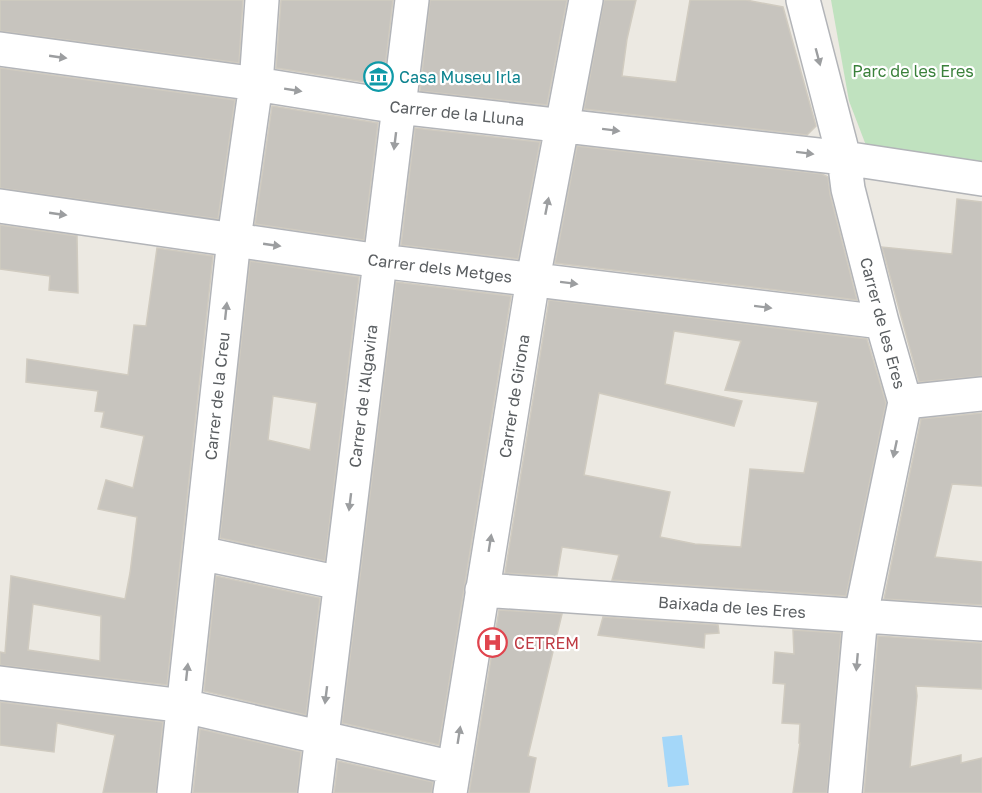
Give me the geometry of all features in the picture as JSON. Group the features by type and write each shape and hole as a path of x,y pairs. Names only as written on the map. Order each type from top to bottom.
{"street":[{"name":"Carrer de la Creu","path":"174,793 234,239 256,84 262,0"},
{"name":"Carrer de l'Algavira","path":"315,793 412,0"},
{"name":"Carrer de Girona","path":"452,781 533,279 586,0"},
{"name":"Carrer de les Eres","path":"803,0 844,158 848,189 905,402 861,615 845,793"},
{"name":"Carrer de la Lluna","path":"0,49 256,84 399,107 844,158 982,179"},
{"name":"Carrer dels Metges","path":"0,206 380,261 882,322"},
{"path":"905,402 982,394"},
{"path":"200,553 340,583"},
{"name":"Baixada de les Eres","path":"482,590 982,624"},
{"path":"0,683 184,706 321,736 452,781"}],"green space":[{"name":"Parc de les Eres","path":"831,0 982,0 982,165 867,148 849,101"}],"water":[{"path":"682,735 689,785 668,787 662,737"}],"building":[{"path":"0,0 243,0 239,63 0,31"},
{"path":"281,0 393,0 383,85 276,68"},
{"path":"430,0 567,0 547,105 420,91"},
{"path":"604,0 636,0 622,76 676,82 690,0 746,0 783,7 816,126 807,135 584,109"},
{"path":"0,68 235,100 218,219 0,188"},
{"path":"272,106 378,123 364,240 255,224"},
{"path":"415,128 540,142 518,259 401,245"},
{"path":"577,146 822,174 828,177 830,194 857,300 555,263"},
{"path":"957,199 982,202 982,376 919,382 882,247 952,254"},
{"path":"0,225 77,236 78,293 49,290 50,276 0,269"},
{"path":"157,248 213,256 167,685 0,665 0,652 5,653 11,576 125,599 137,517 98,509 106,480 133,488 144,436 101,427 104,412 95,411 98,391 26,382 27,359 128,375 134,325 146,326","holes":["33,604 101,616 100,661 28,650"]},
{"path":"250,261 359,277 325,561 220,538","holes":["273,396 317,403 310,450 268,440"]},
{"path":"396,282 511,296 439,745 342,723"},
{"path":"549,300 867,339 886,403 846,596 612,580 619,555 562,547 557,576 505,573","holes":["674,331 741,341 725,390 818,402 804,473 750,469 741,547 695,544 660,537 670,492 584,475 599,393 734,426 742,401 665,384"]},
{"path":"982,413 982,486 952,484 935,557 982,562 982,605 884,599 921,419"},
{"path":"216,576 320,598 306,715 204,691"},
{"path":"499,610 562,614 528,756 536,758 529,793 469,793"},
{"path":"603,617 718,625 719,633 705,634 704,648 598,635"},
{"path":"793,630 841,633 827,793 793,793 800,743 800,724 782,723 785,684 773,683 775,652 794,654"},
{"path":"878,636 982,643 982,689 916,686 910,767 961,755 961,763 982,758 982,793 864,793"},
{"path":"0,702 163,722 156,793 103,793 115,735 57,723 54,752 0,745"},
{"path":"200,729 301,752 297,793 193,793"},
{"path":"338,761 433,782 432,793 334,793"}],"place":[{"name":"Casa Museu Irla","path":"378,77"},
{"name":"CETREM","path":"493,643"}]}
